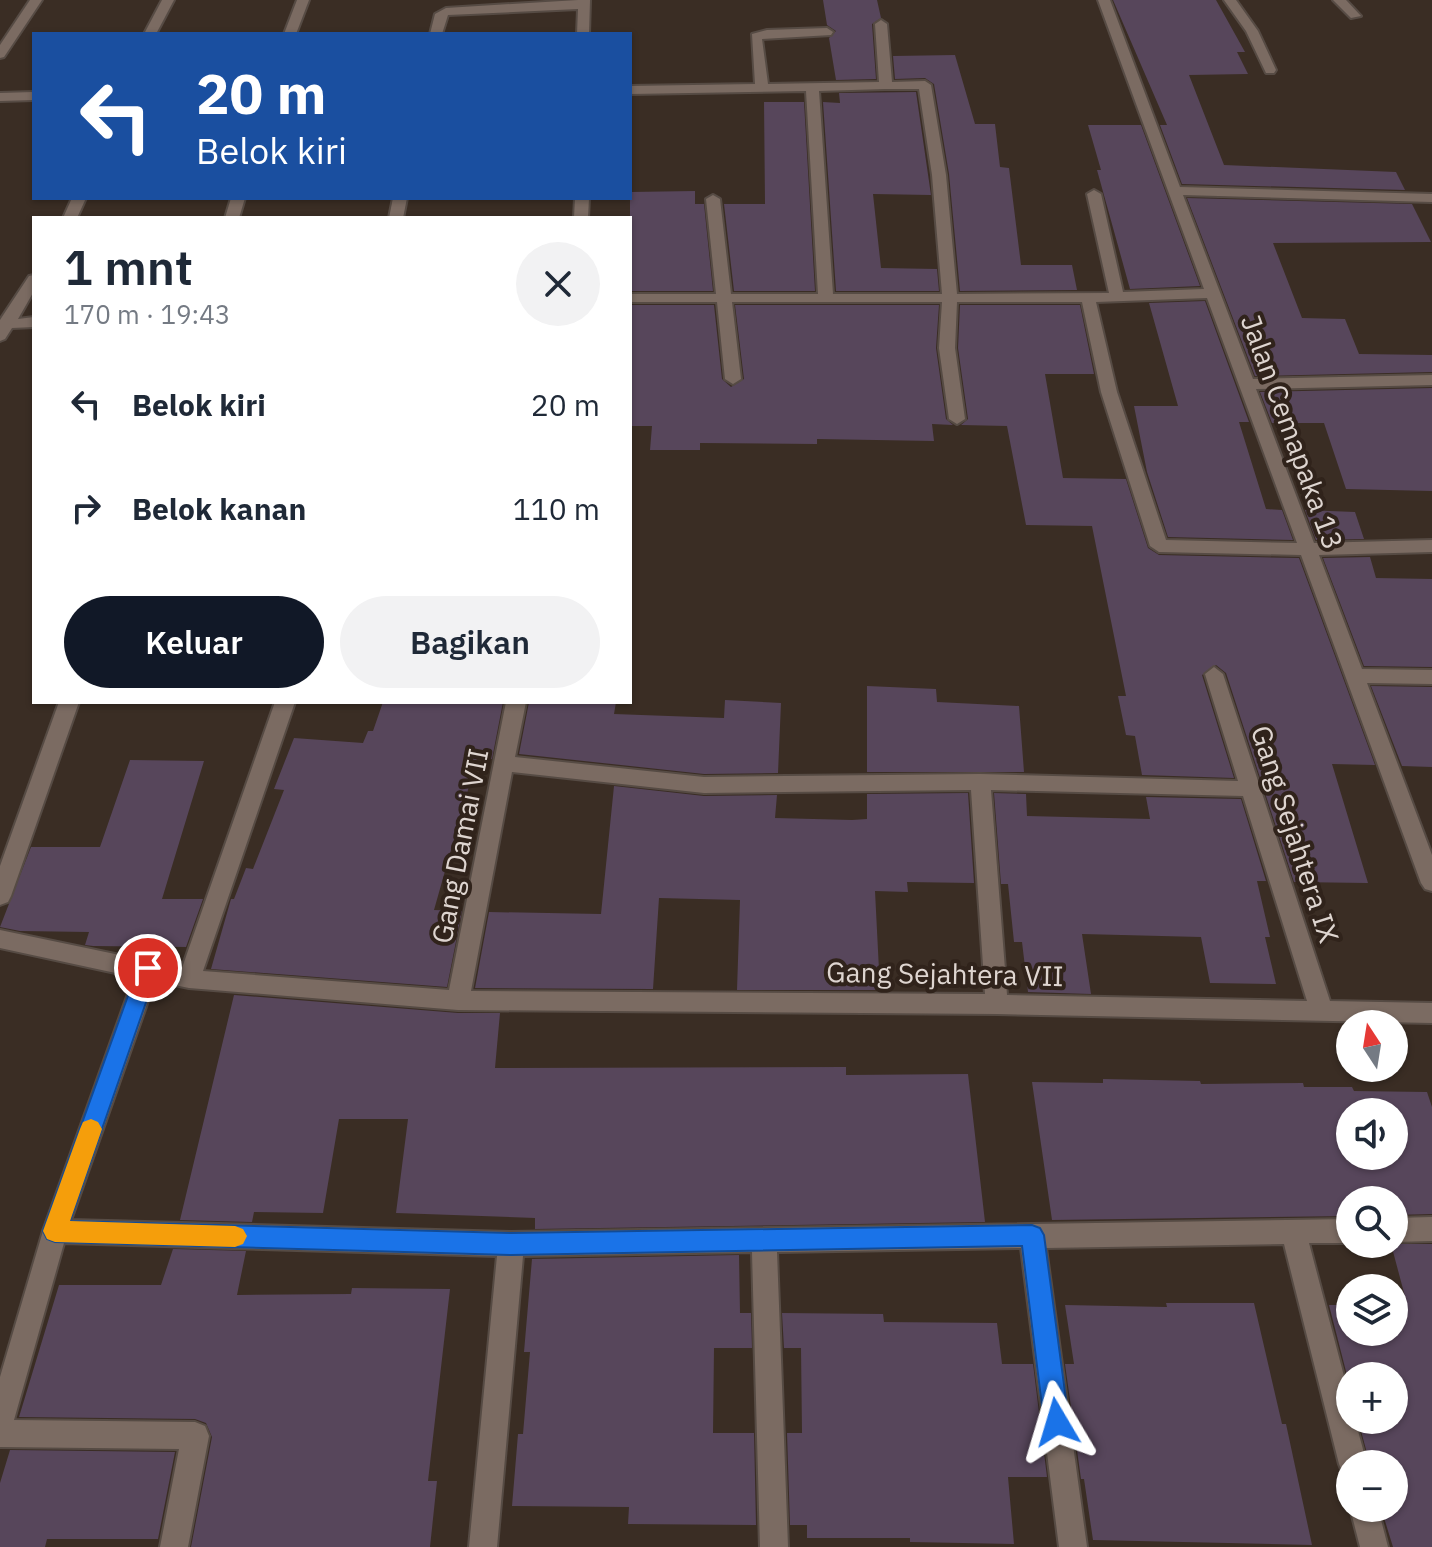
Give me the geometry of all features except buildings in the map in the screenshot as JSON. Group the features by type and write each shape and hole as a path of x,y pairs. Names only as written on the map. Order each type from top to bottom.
{"street":[{"path":"0,54 36,0"},
{"path":"151,32 168,0"},
{"path":"291,32 303,0"},
{"name":"Jalan Cemapaka 13","path":"1104,0 1355,676 1424,837 1432,883"},
{"path":"1230,0 1252,31 1270,70"},
{"path":"1339,0 1355,16"},
{"path":"436,32 441,14 446,12 584,2 583,32"},
{"path":"881,24 886,86"},
{"path":"762,88 756,37 827,32"},
{"path":"632,90 925,85 939,175 950,299 947,348 957,419"},
{"path":"812,87 826,298"},
{"path":"0,97 32,96"},
{"path":"1175,191 1432,198"},
{"path":"1094,194 1117,297"},
{"path":"713,199 733,379"},
{"path":"2,328 32,282"},
{"path":"632,298 1088,298 1213,293"},
{"path":"1088,298 1109,392 1159,546 1308,549 1432,546"},
{"path":"2,328 32,322"},
{"path":"1247,384 1432,380"},
{"name":"Gang Sejahtera IX","path":"1214,674 1322,1011"},
{"path":"1355,676 1432,677"},
{"path":"0,896 68,704"},
{"path":"189,979 284,704"},
{"name":"Gang Damai VII","path":"458,1000 516,704"},
{"path":"506,764 704,785 980,782 1252,789"},
{"path":"980,782 997,1004"},
{"name":"Gang Sejahtera VII","path":"0,939 189,979 458,1000 997,1004 1432,1013"},
{"path":"0,1423 55,1231 148,968"},
{"path":"1408,1230 1432,1229"},
{"path":"55,1231 511,1244 1336,1231"},
{"path":"1294,1232 1349,1450"},
{"path":"1032,1235 1073,1547"},
{"path":"764,1239 774,1547"},
{"path":"483,1547 511,1244"},
{"path":"0,1433 195,1436 174,1547"},
{"path":"1368,1522 1374,1547"}],"slow traffic":[{"path":"91,1129 55,1231 235,1236"}],"route":[{"path":"148,968 55,1231 511,1244 1032,1235 1057,1422"}]}
